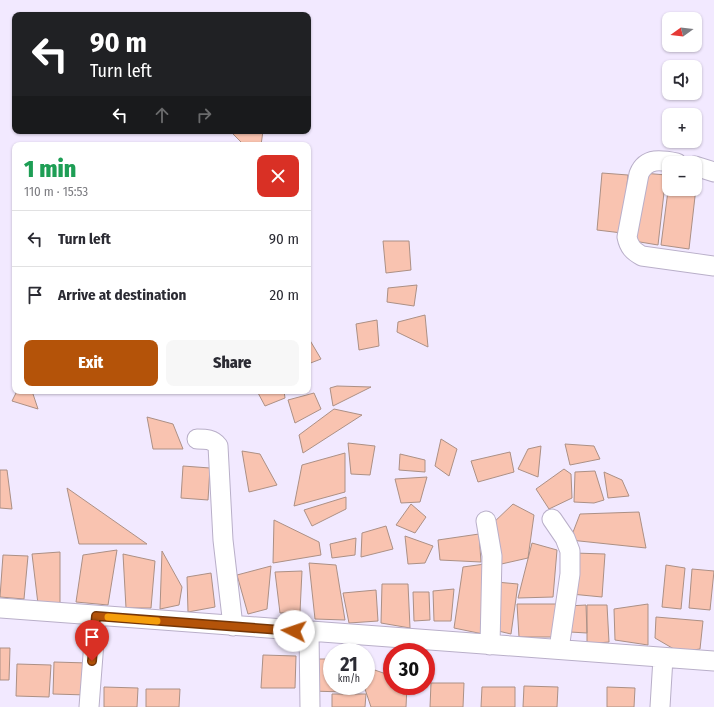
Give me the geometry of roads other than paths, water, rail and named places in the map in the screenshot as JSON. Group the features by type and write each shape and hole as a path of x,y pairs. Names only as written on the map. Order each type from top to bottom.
{"street":[{"path":"662,161 652,161 642,167 639,174 627,237 628,245 634,252 642,256 714,266"},
{"path":"702,168 714,172"},
{"path":"197,439 208,439 215,442 218,446 223,540 234,626"},
{"path":"552,519 565,538 570,551 570,574 559,649"},
{"path":"486,521 492,556 490,645"},
{"path":"0,608 714,661"},
{"path":"89,707 96,616"},
{"path":"309,632 310,707"},
{"path":"660,707 663,658"}]}
